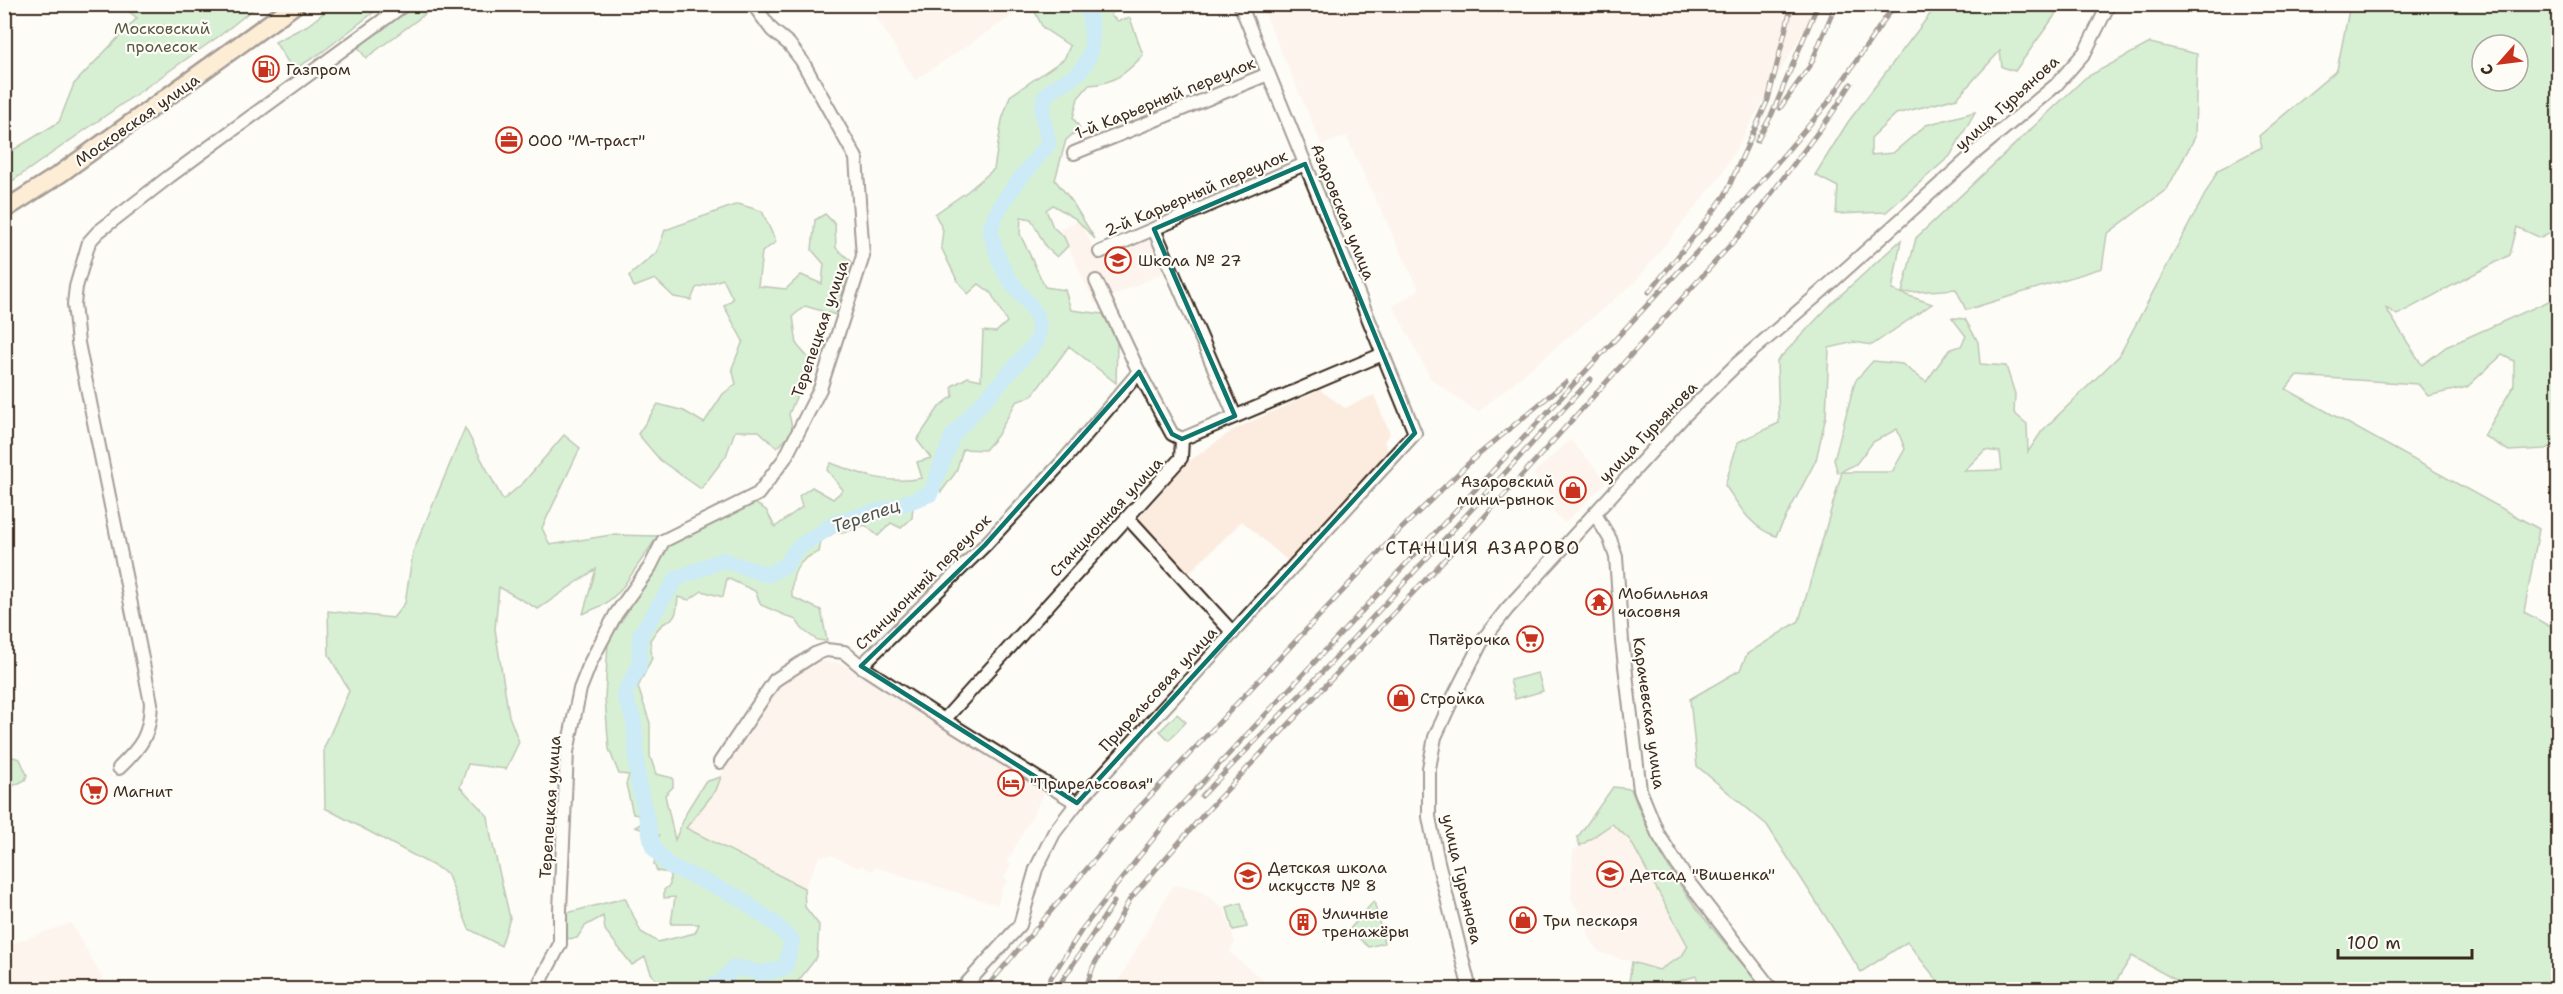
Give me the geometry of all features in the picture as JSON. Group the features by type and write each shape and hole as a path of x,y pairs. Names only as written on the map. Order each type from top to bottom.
{"main road":[{"name":"Московская улица","path":"4,210 60,174 296,4"}],"street":[{"path":"119,768 146,737 152,703 78,343 74,304 89,242 170,176 405,4"},
{"name":"Терепецкая улица","path":"536,990 560,944 567,752 580,689 591,661 616,614 650,567 663,541 758,494 785,458 820,389 864,256 856,158 802,61 789,44 772,30 753,4"},
{"name":"Азаровская улица","path":"1240,4 1414,433"},
{"name":"улица Гурьянова","path":"1470,990 1438,862 1430,817 1429,768 1435,737 1482,641 1507,609 1684,416 1738,363 1814,298 1977,151 2056,85 2085,52 2109,4"},
{"name":"1-й Карьерный переулок","path":"1074,153 1268,74"},
{"name":"2-й Карьерный переулок","path":"1100,252 1305,164"},
{"path":"1154,229 1235,416"},
{"path":"1096,281 1139,372 1172,434 1182,439 1383,354"},
{"name":"Станционный переулок","path":"720,762 775,680 815,654 826,650 844,652 861,666 985,545 1066,458 1139,372"},
{"name":"Прирельсовая улица","path":"961,990 1020,925 1036,869 1054,833 1077,803 1414,433"},
{"name":"Станционная улица","path":"944,720 1181,458 1182,439"},
{"name":"Карачевская улица","path":"1595,514 1610,539 1616,557 1622,641 1640,790 1658,834 1689,883 1772,990"},
{"path":"1128,518 1233,633"},
{"path":"861,666 1077,803"}],"highlighted area":[{"path":"1305,164 1415,433 1077,803 861,666 985,545 1139,372 1172,434 1182,439 1235,416 1154,229"}],"shaded area":[{"path":"869,5 1028,5 915,80"},
{"path":"1261,5 1818,5 1721,175 1635,282 1478,412 1431,379 1393,306 1419,290 1346,136 1322,145"},
{"name":"Школа № 27","path":"1080,220 1095,252 1148,228 1167,271 1095,304 1060,229"},
{"path":"1320,390 1345,408 1374,395 1390,434 1384,441 1389,453 1288,561 1242,521 1187,575 1136,521 1187,463 1233,430"},
{"name":"Азаровский мини-рынок","path":"1570,440 1607,481 1565,523 1548,506 1556,499 1533,474"},
{"path":"813,660 843,664 1047,788 1007,862 1011,864 1004,878 1008,881 1002,889 997,905 875,867 872,871 861,865 859,868 831,855 820,856 804,888 685,828 716,790 725,765 779,682"},
{"name":"Детсад \"Вишенка\"","path":"1612,824 1630,840 1688,946 1682,956 1659,970 1599,952 1571,898 1573,851"},
{"path":"1173,885 1197,889 1224,908 1235,942 1229,952 1272,989 1114,989"},
{"path":"71,923 109,989 5,989 5,946"}],"green space":[{"path":"1038,4 1113,5 1111,16 1118,21 1130,18 1143,55 1131,67 1112,80 1089,85 1078,98 1073,118 1080,128 1066,140 1055,180 1071,200 1095,239 1076,219 1053,205 1046,210 1053,227 1064,237 1068,246 1057,257 1046,247 1031,219 1021,217 1020,234 1045,287 1065,290 1071,310 1103,314 1117,342 1116,383 1069,346 1032,396 1016,402 997,436 985,450 963,449 956,472 941,492 933,477 926,489 914,494 912,518 901,528 891,523 878,536 865,525 843,533 837,531 821,541 819,552 805,559 796,569 792,597 821,610 827,641 817,640 803,630 796,620 761,605 755,591 727,578 723,597 702,591 689,600 678,597 674,617 661,625 650,640 652,658 638,687 650,723 650,756 656,774 673,778 673,787 665,795 675,840 688,809 705,782 721,777 716,790 686,828 804,888 805,907 819,925 817,957 792,989 747,989 745,986 739,990 664,989 652,975 645,957 632,965 605,930 603,916 585,926 577,938 564,939 563,914 625,898 641,932 658,942 695,933 699,924 671,924 675,897 664,898 664,890 670,885 670,873 657,871 654,864 659,835 635,827 653,817 633,814 626,784 629,775 619,774 609,749 605,699 608,641 655,570 668,543 753,502 766,510 775,527 802,507 799,496 812,487 833,499 843,490 827,470 831,463 865,475 887,479 922,478 917,462 931,458 917,440 939,407 953,396 952,386 968,377 981,380 983,331 996,332 1007,322 991,293 979,284 968,294 957,280 941,247 943,230 935,214 994,169 1002,120 1010,96 1064,59 1070,46 1043,28 1032,6"},
{"name":"Московский пролесок","path":"121,5 258,5 222,34 5,186 5,155 59,122 74,84 137,18"},
{"path":"334,5 383,5 321,53 293,70 275,42 308,25"},
{"path":"413,5 437,5 366,58 357,46"},
{"path":"1937,5 2060,5 2015,71 2002,67 2000,51 1957,98 1896,114 1871,138 1871,155 1893,153 1926,125 1975,112 1950,156 1886,212 1836,214 1838,187 1815,175 1848,122"},
{"path":"2350,5 2558,5 2558,229 2541,238 2517,227 2510,255 2397,315 2385,307 2422,365 2446,347 2558,297 2558,443 2545,449 2509,451 2484,436 2514,385 2514,361 2502,355 2467,387 2428,396 2418,384 2296,376 2286,389 2539,529 2524,612 2558,631 2558,989 2192,989 2132,956 2111,989 1944,989 1907,942 1861,972 1767,825 1697,766 1690,699 1740,670 1747,654 1799,621 1842,472 1892,472 1905,449 1897,429 1873,442 1856,464 1838,473 1834,460 1855,381 1873,361 1902,364 1926,382 1949,350 1961,346 1966,336 1952,318 1965,319 1978,342 1980,364 2006,366 2015,394 2014,413 2027,424 2028,452 2042,431 2119,356 2218,170 2262,147 2259,136 2337,70","holes":["1985,450 2000,452 2002,470 1964,471"]},
{"path":"2150,43 2197,54 2195,137 2167,189 2107,234 2102,268 1966,310 1956,289 1902,293 1916,238 2085,78"},
{"path":"738,204 762,211 776,242 762,252 758,286 786,289 801,275 822,284 824,264 812,250 815,220 825,214 835,224 836,248 851,261 836,315 805,306 793,316 797,345 811,361 789,414 793,432 777,448 759,431 735,431 726,456 701,489 660,460 638,434 658,404 684,411 704,423 723,394 736,384 732,368 743,341 724,306 733,299 723,279 696,288 691,300 674,297 655,279 634,287 629,276 657,252 665,230"},
{"path":"1901,240 1892,290 1932,304 1872,345 1854,342 1829,348 1826,416 1816,460 1776,536 1752,522 1725,485 1738,442 1779,423 1777,361 1832,303"},
{"path":"465,428 503,500 523,483 564,435 580,448 542,528 550,545 611,535 658,536 620,591 605,604 583,614 596,569 538,609 499,587 495,629 509,716 519,742 506,769 468,764 460,787 488,816 510,918 501,946 469,929 447,873 325,808 324,748 349,691 329,655 328,611 393,618 405,603 413,552"},
{"path":"1538,673 1543,691 1515,699 1510,680"},
{"path":"1177,714 1186,722 1169,740 1160,731"},
{"path":"13,757 20,759 27,775 25,780 5,790 5,761"},
{"path":"1613,787 1631,789 1652,837 1678,882 1763,989 1700,989 1696,976 1669,984 1671,989 1625,989 1628,988 1632,962 1659,970 1682,956 1688,946 1630,840 1612,824 1580,846 1577,838"},
{"path":"1374,901 1384,943 1369,947 1349,930"},
{"path":"1241,903 1247,927 1233,930 1227,907"}],"waterway":[{"name":"Терепец","path":"701,990 722,982 734,967 762,973 785,968 792,941 775,924 738,897 668,865 653,847 638,780 634,721 624,694 639,667 640,635 676,579 722,560 768,575 786,565 796,549 837,522 895,507 930,494 953,435 1036,343 1039,324 1037,317 1004,270 994,245 991,228 999,208 1048,144 1043,113 1045,98 1051,90 1081,70 1090,53 1092,34 1086,4"}],"railway":[{"path":"1649,292 1725,195 1768,100 1792,4"},
{"path":"1757,141 1772,114 1818,4"},
{"path":"1043,990 1083,928 1171,816 1747,198 1827,104 1895,4"},
{"path":"1780,108 1810,66 1834,9"},
{"path":"1085,990 1093,967 1130,899 1204,814 1477,525 1744,230 1833,112 1851,84"},
{"path":"1202,796 1328,666 1591,379"},
{"path":"984,990 1134,813 1399,531 1472,460 1566,382"},
{"path":"1056,990 1114,902"}],"place":[{"name":"Газпром","path":"266,69"},
{"name":"ООО \"М-траст\"","path":"509,140"},
{"name":"Школа № 27","path":"1118,260"},
{"name":"Азаровский мини-рынок","path":"1573,490"},
{"name":"Мобильная часовня","path":"1599,602"},
{"name":"Пятёрочка","path":"1530,639"},
{"name":"Стройка","path":"1401,698"},
{"name":"\"Прирельсовая\"","path":"1011,783"},
{"name":"Магнит","path":"94,791"},
{"name":"Детсад \"Вишенка\"","path":"1610,874"},
{"name":"Детская школа искусств № 8","path":"1248,876"},
{"name":"Три пескаря","path":"1523,920"},
{"name":"Уличные тренажёры","path":"1303,922"}],"district":[{"name":"СТАНЦИЯ АЗАРОВО","path":"1483,548"}]}
